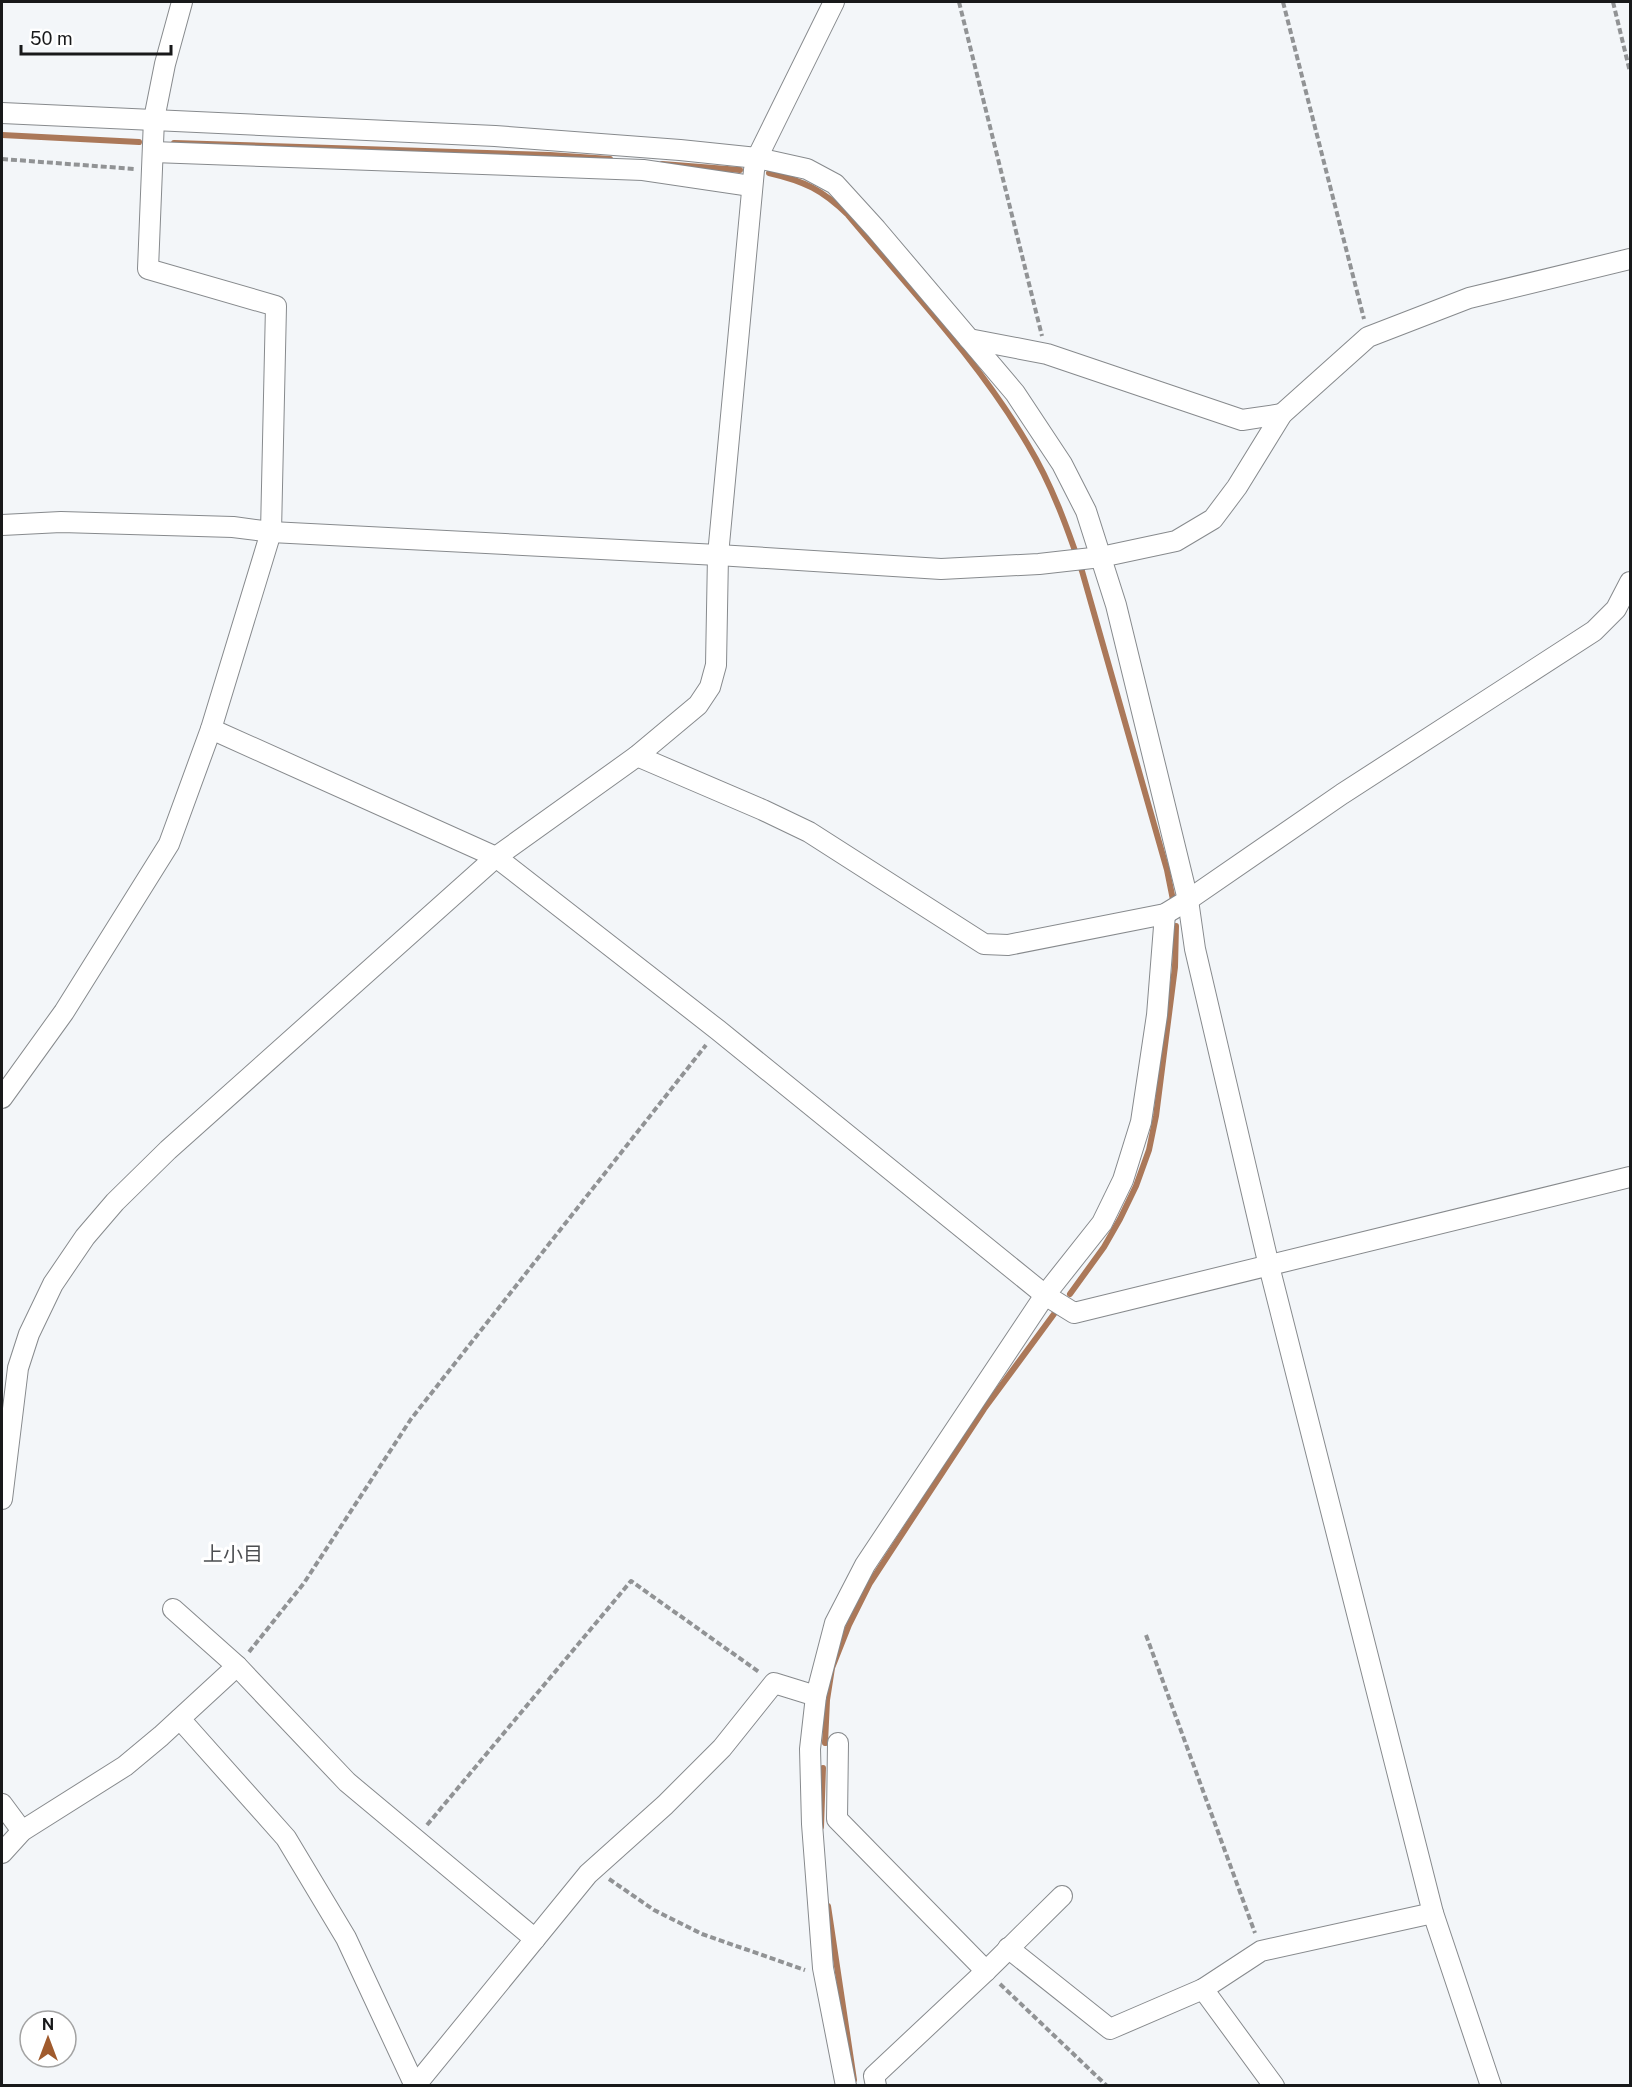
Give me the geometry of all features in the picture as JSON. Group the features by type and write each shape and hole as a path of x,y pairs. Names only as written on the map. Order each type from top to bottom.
{"street":[{"path":"2,1098 64,1012 169,844 211,729 271,532 276,306 148,269 154,119 165,64 182,2"},
{"path":"2,1499 6,1428 18,1368 29,1334 52,1284 85,1237 115,1202 168,1150 496,857 637,756 698,705 710,687 716,664 717,555 752,186 758,158 834,2"},
{"path":"2,112 495,136 758,158 807,169 835,184 1015,393 1062,464 1086,511 1116,605 1188,900 1195,949 1269,1266 1433,1912 1491,2085"},
{"path":"153,161 643,170 752,186"},
{"path":"2,525 73,522 233,527 271,532 941,569 1039,564 1101,557 1176,542 1213,519 1238,487 1282,414 1368,337 1468,298 1630,259"},
{"path":"969,339 1047,354 1242,420 1282,414"},
{"path":"637,756 809,832 984,944 1008,945 1165,914 1342,794 1594,631 1616,609 1630,582"},
{"path":"211,729 496,857 718,1030 1045,1295 1074,1313 1630,1177"},
{"path":"846,2085 825,1976 812,1824 810,1749 816,1696 835,1623 865,1565 1045,1295 1102,1223 1123,1180 1141,1122 1157,1015 1165,914"},
{"path":"173,1609 237,1666 347,1782 535,1939"},
{"path":"2,1853 21,1831 125,1766 237,1666"},
{"path":"180,1719 286,1838 346,1938 415,2085 593,1869 665,1805 722,1748 774,1683 816,1696"},
{"path":"810,1749 838,1751 837,1819 986,1971"},
{"path":"2,1804 21,1831"},
{"path":"876,2085 874,2076 1062,1896"},
{"path":"1008,1948 1110,2029 1203,1989 1261,1951 1433,1912"},
{"path":"1203,1989 1274,2085"}],"path":[{"path":"959,2 1047,354"},
{"path":"1283,2 1368,337"},
{"path":"1612,2 1630,72"},
{"path":"2,159 153,161"},
{"path":"237,1666 304,1583 411,1419 718,1030"},
{"path":"415,1839 631,1581 774,1683"},
{"path":"1146,1635 1261,1951"},
{"path":"593,1869 654,1910 702,1934 825,1976"},
{"path":"986,1971 1107,2085"}],"waterway":[{"path":"2,135 139,142"},
{"path":"174,143 610,159"},
{"path":"662,164 740,170"},
{"path":"769,173 793,179 812,188 830,199 848,215 966,355 1009,414 1037,460 1071,538 1082,571 1167,870 1173,900"},
{"path":"1070,1294 1104,1247 1120,1219 1136,1186 1149,1150 1156,1116 1175,967 1176,926"},
{"path":"825,1743 827,1700 832,1668 849,1625 870,1583 984,1409 1054,1314"},
{"path":"821,1827 823,1768"},
{"path":"828,1906 854,2080"}],"district":[{"name":"上小目","path":"233,1554"}]}
